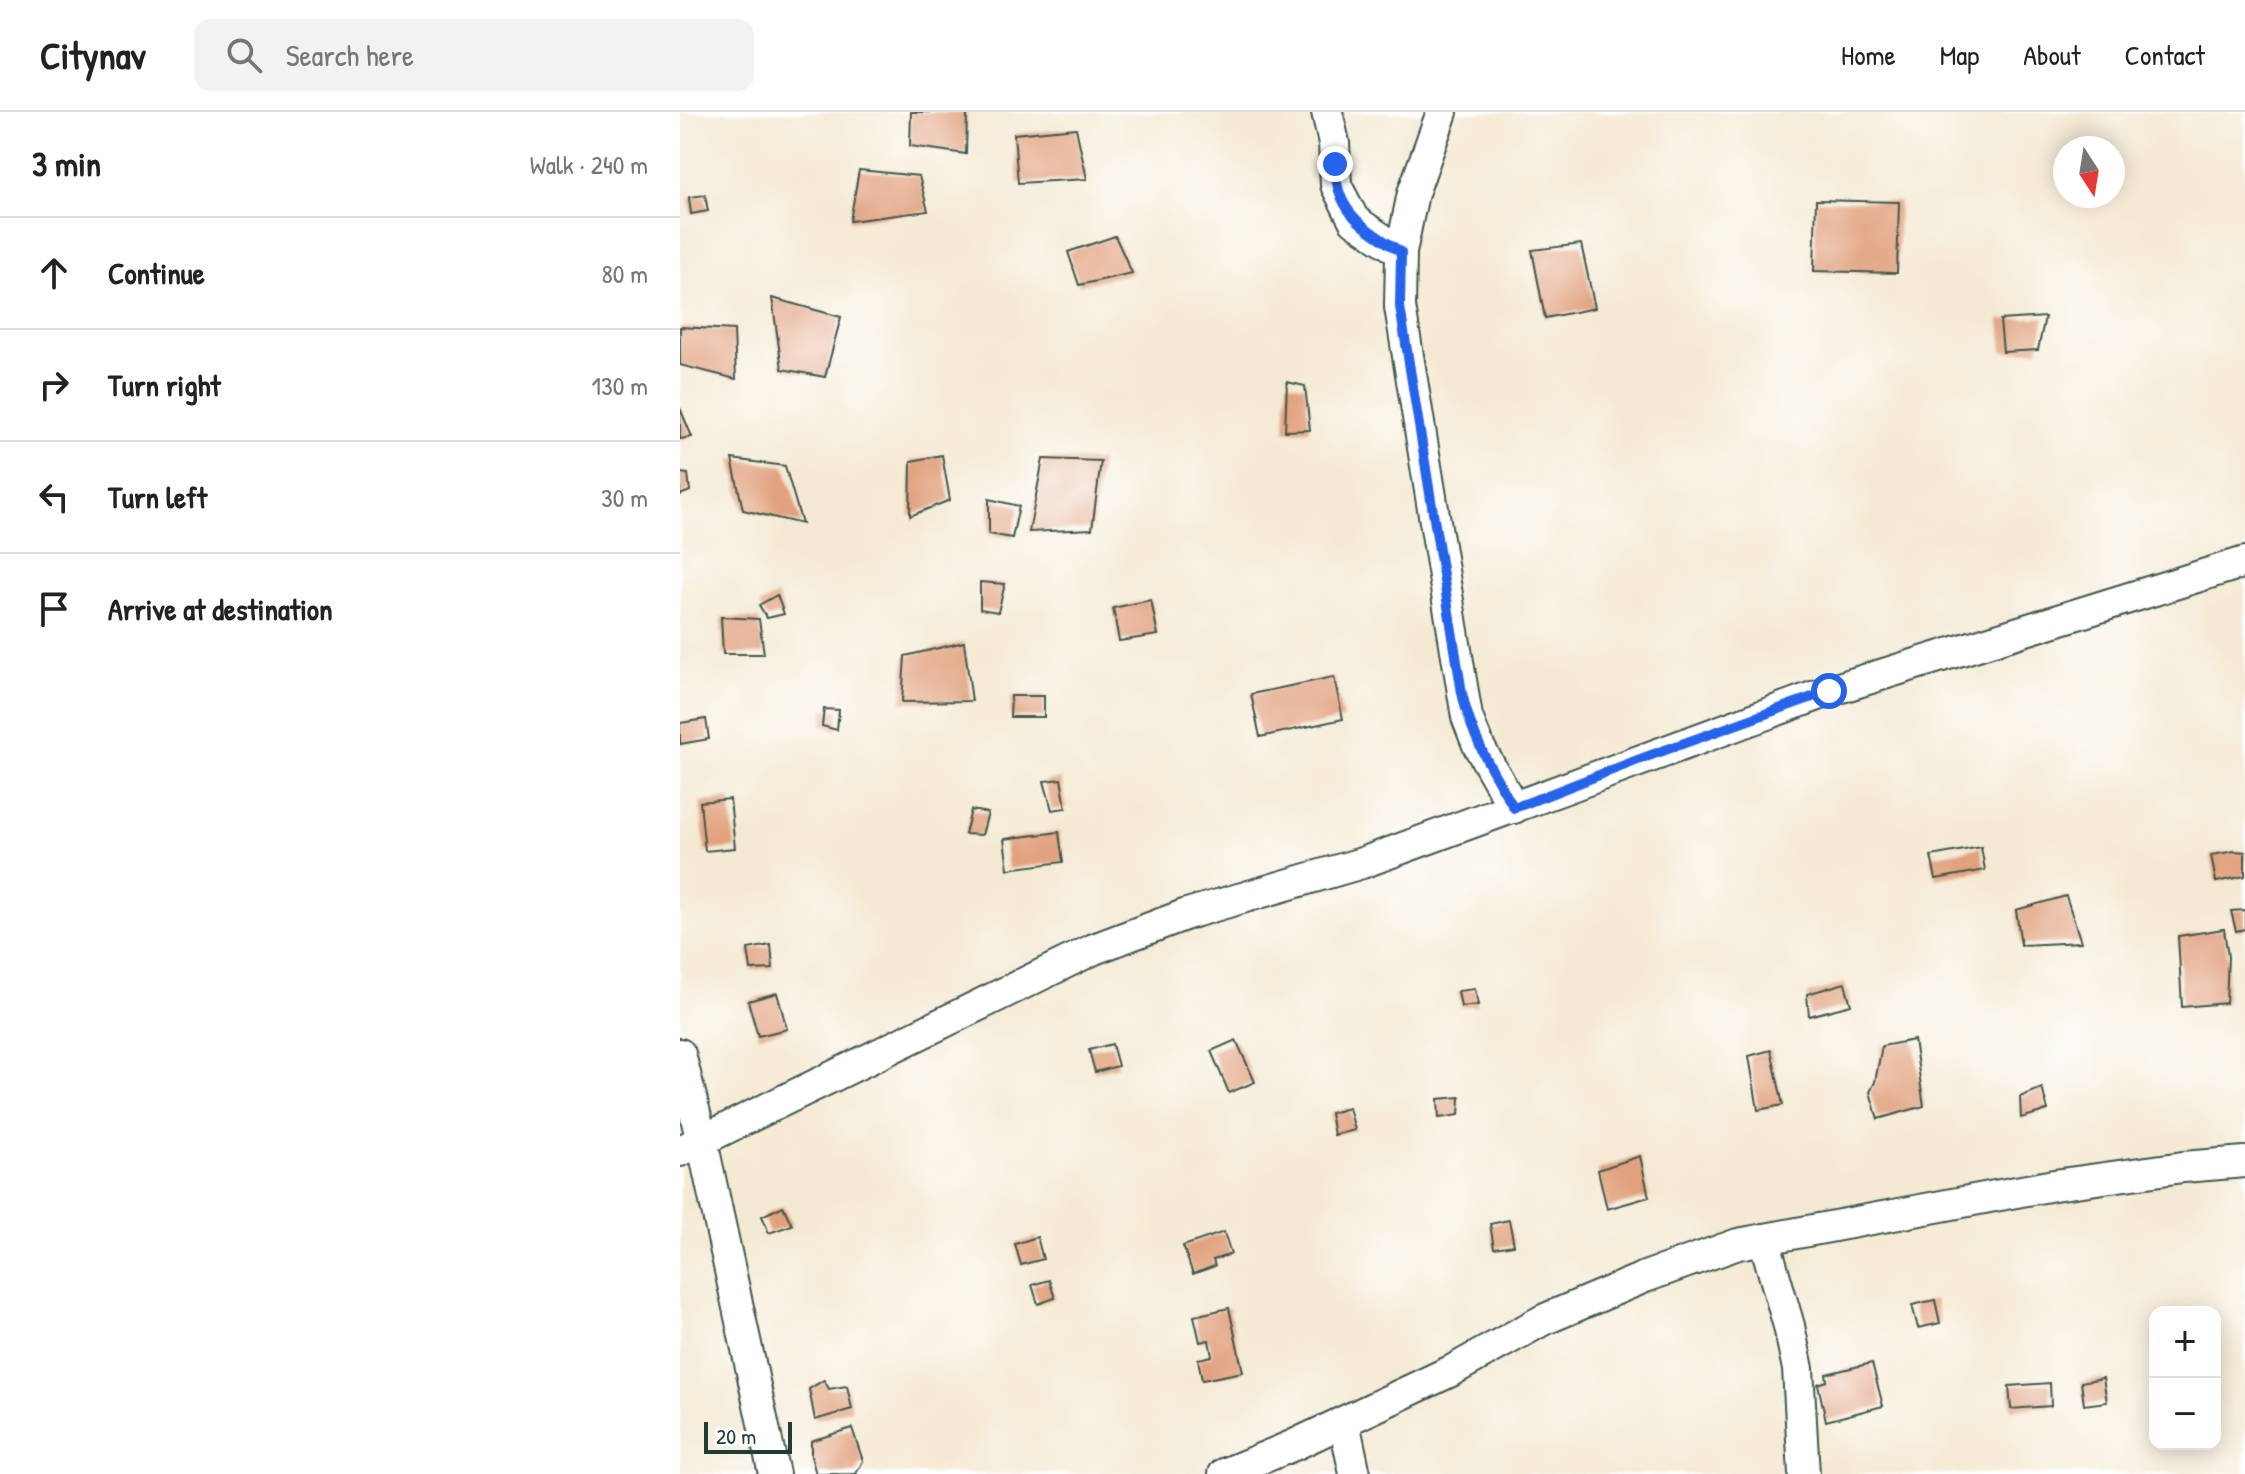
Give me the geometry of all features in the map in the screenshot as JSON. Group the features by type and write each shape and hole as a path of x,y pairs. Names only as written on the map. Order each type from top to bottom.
{"street":[{"path":"1327,112 1334,143 1336,185 1354,220 1401,252"},
{"path":"1442,112 1413,193 1401,252 1400,307 1467,717 1478,745 1514,808"},
{"path":"691,1146 1094,949 1187,914 1362,863 1829,691 2245,562"},
{"path":"680,1054 691,1146 774,1474"},
{"path":"1224,1474 1451,1371 1543,1320 1645,1277 1738,1244 2054,1185 2183,1167 2245,1162"},
{"path":"1764,1239 1798,1369 1804,1474"},
{"path":"1344,1422 1355,1474"}],"building":[{"path":"911,112 967,112 966,154 910,146"},
{"path":"1076,128 1087,179 1018,183 1014,134"},
{"path":"859,170 919,176 928,211 850,221"},
{"path":"705,195 708,211 691,214 689,197"},
{"path":"1816,200 1899,202 1897,273 1814,271"},
{"path":"1115,236 1132,273 1079,285 1068,252"},
{"path":"1581,244 1595,308 1545,318 1532,250"},
{"path":"772,298 841,317 825,377 782,369"},
{"path":"2045,317 2038,350 2003,352 2000,320"},
{"path":"680,327 734,330 736,379 680,365"},
{"path":"1287,382 1305,386 1310,430 1285,431"},
{"path":"680,408 692,437 680,439"},
{"path":"942,455 950,500 910,516 911,461"},
{"path":"732,459 785,466 802,524 743,510"},
{"path":"1043,459 1101,461 1092,529 1029,532"},
{"path":"680,473 688,474 690,491 680,495"},
{"path":"989,499 1019,506 1012,538 989,534"},
{"path":"980,582 1005,584 998,612 980,609"},
{"path":"777,595 784,614 767,618 759,605"},
{"path":"1151,600 1158,635 1119,641 1113,608"},
{"path":"721,617 759,619 764,654 723,654"},
{"path":"964,642 972,701 902,702 905,656"},
{"path":"1334,677 1343,719 1260,737 1251,694"},
{"path":"1011,696 1044,696 1044,717 1010,717"},
{"path":"824,709 839,710 837,730 822,726"},
{"path":"706,719 709,739 680,744 680,723"},
{"path":"1061,779 1066,808 1052,810 1044,781"},
{"path":"730,799 735,848 705,851 700,802"},
{"path":"971,810 988,813 982,835 965,834"},
{"path":"1059,832 1063,862 1008,869 1004,839"},
{"path":"1981,847 1985,870 1936,879 1931,856"},
{"path":"2245,852 2245,876 2216,882 2211,855"},
{"path":"2066,896 2081,942 2021,945 2016,910"},
{"path":"2245,910 2245,929 2236,931 2231,911"},
{"path":"2224,929 2228,957 2226,1003 2182,1007 2178,936"},
{"path":"771,945 773,969 751,970 748,949"},
{"path":"1845,983 1851,1005 1809,1016 1807,994"},
{"path":"1475,989 1478,1005 1461,1007 1458,991"},
{"path":"777,993 787,1029 758,1036 748,1001"},
{"path":"1236,1040 1255,1082 1229,1093 1211,1051"},
{"path":"1914,1040 1924,1106 1878,1119 1870,1092 1882,1046"},
{"path":"1112,1044 1118,1066 1095,1072 1089,1050"},
{"path":"1771,1050 1783,1105 1758,1110 1749,1056"},
{"path":"2042,1088 2048,1110 2021,1118 2020,1097"},
{"path":"1460,1097 1459,1115 1439,1118 1438,1099"},
{"path":"1349,1108 1355,1130 1334,1135 1330,1113"},
{"path":"1640,1156 1649,1197 1607,1209 1598,1170"},
{"path":"783,1206 792,1225 769,1233 762,1216"},
{"path":"1509,1220 1514,1245 1494,1248 1490,1224"},
{"path":"1224,1232 1231,1254 1213,1260 1215,1266 1193,1274 1183,1246"},
{"path":"1037,1237 1043,1259 1021,1265 1015,1244"},
{"path":"1049,1280 1055,1298 1038,1304 1032,1285"},
{"path":"1935,1300 1940,1323 1918,1328 1912,1305"},
{"path":"1229,1308 1243,1372 1202,1380 1198,1359 1212,1356 1209,1340 1200,1342 1194,1316"},
{"path":"1872,1363 1883,1406 1826,1421 1818,1384 1827,1381 1826,1374"},
{"path":"2103,1378 2107,1402 2084,1405 2081,1382"},
{"path":"824,1380 829,1389 847,1386 852,1409 815,1420 809,1389"},
{"path":"2050,1383 2051,1406 2011,1409 2009,1386"},
{"path":"852,1428 863,1461 856,1474 816,1474 811,1441"}],"route":[{"path":"1335,164 1336,185 1354,220 1401,252 1400,307 1462,693 1478,745 1514,808 1829,691"}]}
